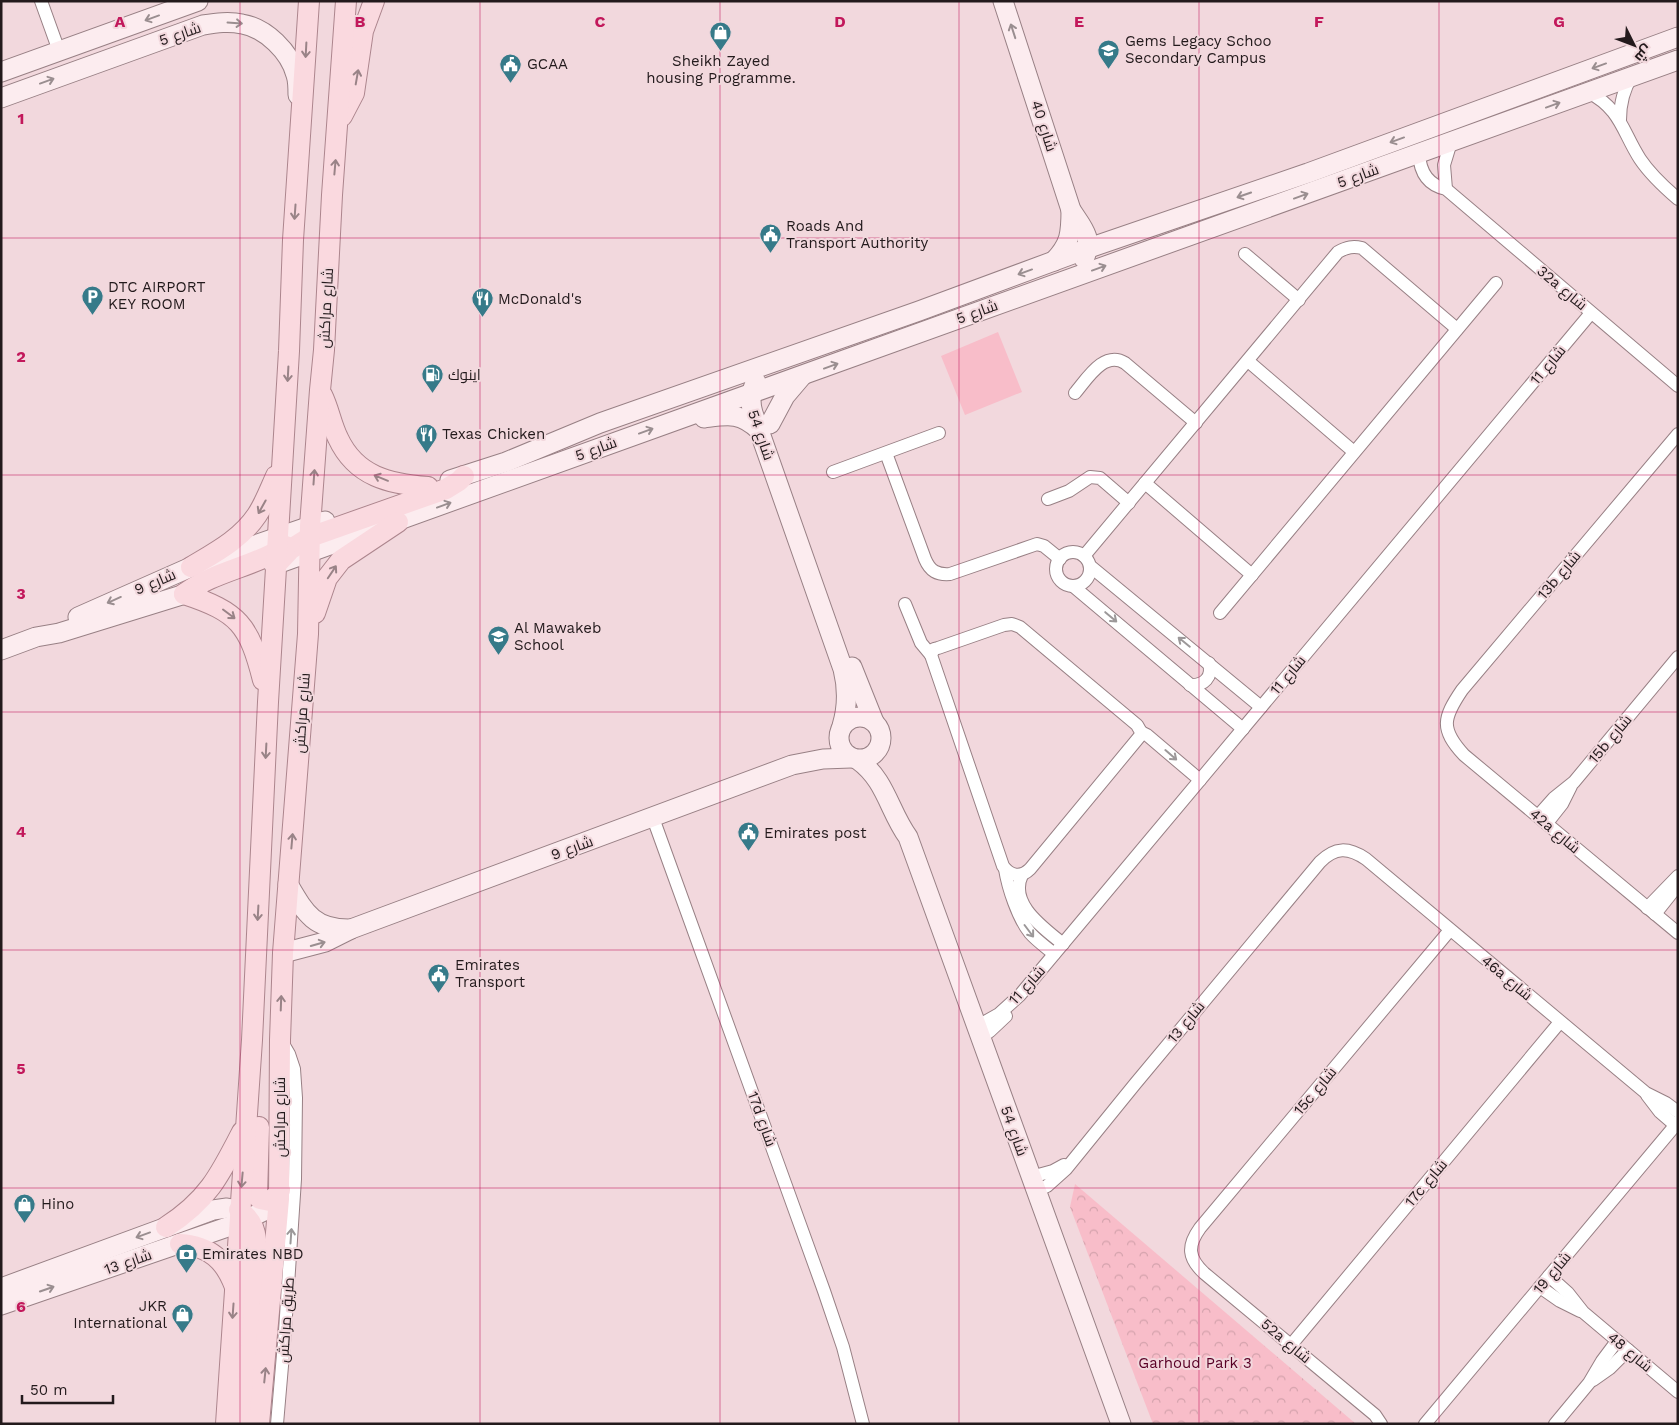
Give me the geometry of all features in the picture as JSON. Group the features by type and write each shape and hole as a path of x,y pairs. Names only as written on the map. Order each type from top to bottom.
{"main road":[{"name":"شارع مراكش","path":"259,1424 280,1194 280,1040 284,953 308,634 282,463 292,248 309,1"},
{"name":"شارع مراكش","path":"226,1424 235,1287 242,1217 268,702 320,390 346,1"},
{"path":"339,122 348,108 354,93 358,78 364,31 374,1"},
{"path":"320,390 328,407 338,438 351,458 360,467 389,482 428,487"},
{"path":"286,398 293,415 296,433 292,512 294,545 298,567 293,682 295,701 302,719"},
{"path":"191,567 227,545 251,524 264,503 282,463"},
{"path":"184,594 204,582 252,564 294,545 446,489 464,476"},
{"path":"308,634 323,588 333,569 350,553 398,522"},
{"path":"184,594 215,605 237,620 247,633 254,647 268,702"},
{"path":"252,1040 259,1054 261,1069 257,1196 260,1199 270,1201 280,1194"},
{"path":"166,1227 188,1212 208,1192 223,1169 246,1123"},
{"path":"242,1217 256,1232 244,1424"},
{"path":"180,1244 201,1247 212,1254 226,1267 235,1287"}],"street":[{"path":"41,1 59,51"},
{"name":"شارع 5","path":"1,72 198,1"},
{"name":"شارع 40","path":"1003,1 1071,210 1083,228 1089,248"},
{"name":"شارع 5","path":"1,98 203,25 242,24 260,31 276,42 288,57 296,74 302,124"},
{"name":"شارع 5","path":"294,545 428,487 506,462 583,429 919,311 1089,248 1308,172 1678,37"},
{"path":"1658,67 1664,58 1678,50"},
{"name":"شارع 5","path":"294,545 398,522 1678,60"},
{"path":"1620,120 1621,98 1632,76"},
{"path":"1419,154 1427,142 1434,137 1523,102 1538,87"},
{"path":"1588,92 1608,105 1620,120 1630,142 1641,159 1653,175 1678,199"},
{"path":"1446,189 1444,165 1451,142"},
{"name":"32a شارع","path":"1419,154 1423,172 1433,185 1446,189 1678,386"},
{"path":"1054,261 1064,250 1070,236 1071,210"},
{"path":"1074,586 1084,582 1088,577 1087,561 1129,503 1338,252 1354,246 1362,248 1458,329"},
{"path":"946,323 965,310 1075,268 1084,259 1089,248"},
{"path":"1245,254 1299,300"},
{"path":"1220,613 1496,283"},
{"path":"728,377 735,379 752,393 755,383 764,375 889,326 919,311"},
{"name":"شارع 11","path":"978,1032 990,1031 1007,1015 1020,995 1054,954 1592,313"},
{"path":"1075,393 1100,364 1110,359 1116,359 1125,363 1196,423"},
{"path":"1248,361 1354,452"},
{"path":"688,416 701,418 729,415 765,427 785,396 802,376"},
{"name":"شارع 54","path":"752,393 761,404 765,427 843,669 847,697 846,712 841,728"},
{"name":"شارع 54","path":"765,427 816,552 854,673 874,722"},
{"path":"833,472 939,433"},
{"name":"13b شارع","path":"1446,719 1462,690 1678,434"},
{"path":"886,453 925,559 928,566 934,572 942,575 950,574 1037,544 1044,546 1060,559"},
{"path":"1048,499 1069,491 1090,477 1095,476 1100,478 1129,503"},
{"path":"1145,483 1252,575"},
{"name":"شارع 9","path":"36,638 110,602 191,567 294,545"},
{"path":"1243,729 1074,586 1068,585 1060,579 1056,569 1060,559 1068,552 1080,553 1087,561 1261,707"},
{"name":"شارع 9","path":"1,650 184,594"},
{"path":"905,604 922,643 930,655 1006,869 1011,892 1024,924 1034,938 1054,954"},
{"path":"930,655 934,649 1004,625 1016,625 1137,725 1140,736 1030,869 1022,875 1018,890 1020,900 1034,919 1063,944"},
{"name":"15b شارع","path":"1542,820 1562,804 1574,782 1678,657"},
{"path":"1190,684 1205,682 1210,673 1209,663"},
{"path":"860,717 874,722 880,732 881,739 877,751 868,758 854,759 845,754 839,743 841,728 847,721 860,717"},
{"name":"42a شارع","path":"1446,719 1449,735 1460,750 1678,933"},
{"name":"شارع 9","path":"792,765 818,748 841,728"},
{"path":"1140,732 1147,735 1200,780"},
{"name":"شارع 54","path":"877,751 905,817 908,837 1121,1424"},
{"name":"شارع 9","path":"284,953 325,942 351,930 792,765 822,758 854,759"},
{"name":"شارع 54","path":"854,759 866,765 879,780 900,826 908,837"},
{"name":"17d شارع","path":"653,818 824,1291 843,1347 863,1424"},
{"name":"46a شارع","path":"1336,851 1346,850 1357,853 1646,1093 1666,1103 1678,1112"},
{"name":"شارع 13","path":"1033,1184 1056,1178 1320,862 1327,855 1336,851"},
{"path":"1006,869 1010,873 1022,875"},
{"path":"1651,911 1678,876"},
{"name":"شارع 9","path":"288,884 305,912 316,922 329,928 351,930"},
{"path":"1651,911 1678,886"},
{"name":"15c شارع","path":"1192,1258 1191,1248 1194,1237 1200,1228 1450,930"},
{"name":"17c شارع","path":"1291,1345 1560,1022"},
{"name":"طريق مراكش","path":"277,1424 295,1179 296,1098 294,1069 289,1054 280,1040"},
{"path":"1646,1093 1660,1112 1676,1123"},
{"name":"شارع 19","path":"1426,1424 1676,1123"},
{"name":"شارع 13","path":"1,1305 180,1244 242,1217 264,1211 280,1194"},
{"name":"شارع 13","path":"1,1288 213,1210 227,1208 242,1217"},
{"name":"52a شارع","path":"1192,1258 1204,1273 1378,1420 1392,1424"},
{"name":"شارع 48","path":"1549,1276 1568,1293 1583,1312 1678,1392"},
{"name":"شارع 48","path":"1540,1287 1560,1301 1583,1312"},
{"path":"1555,1424 1589,1383 1617,1341"},
{"path":"1589,1383 1610,1368 1628,1350"}],"green space":[{"path":"998,332 1022,392 965,415 941,356"},
{"name":"Garhoud Park 3","path":"1075,1184 1356,1424 1153,1424 1070,1207"}],"place":[{"name":"Sheikh Zayed housing Programme.","path":"721,51"},
{"name":"Gems Legacy Schoo Secondary Campus","path":"1109,69"},
{"name":"GCAA","path":"511,83"},
{"name":"Roads And Transport Authority","path":"770,254"},
{"name":"DTC AIRPORT KEY ROOM","path":"92,315"},
{"name":"McDonald's","path":"482,318"},
{"name":"اينوك","path":"432,394"},
{"name":"Texas Chicken","path":"426,453"},
{"name":"Al Mawakeb School","path":"498,656"},
{"name":"Emirates post","path":"748,852"},
{"name":"Emirates Transport","path":"439,993"},
{"name":"Hino","path":"25,1223"},
{"name":"Emirates NBD","path":"186,1273"},
{"name":"JKR International","path":"183,1334"}]}
